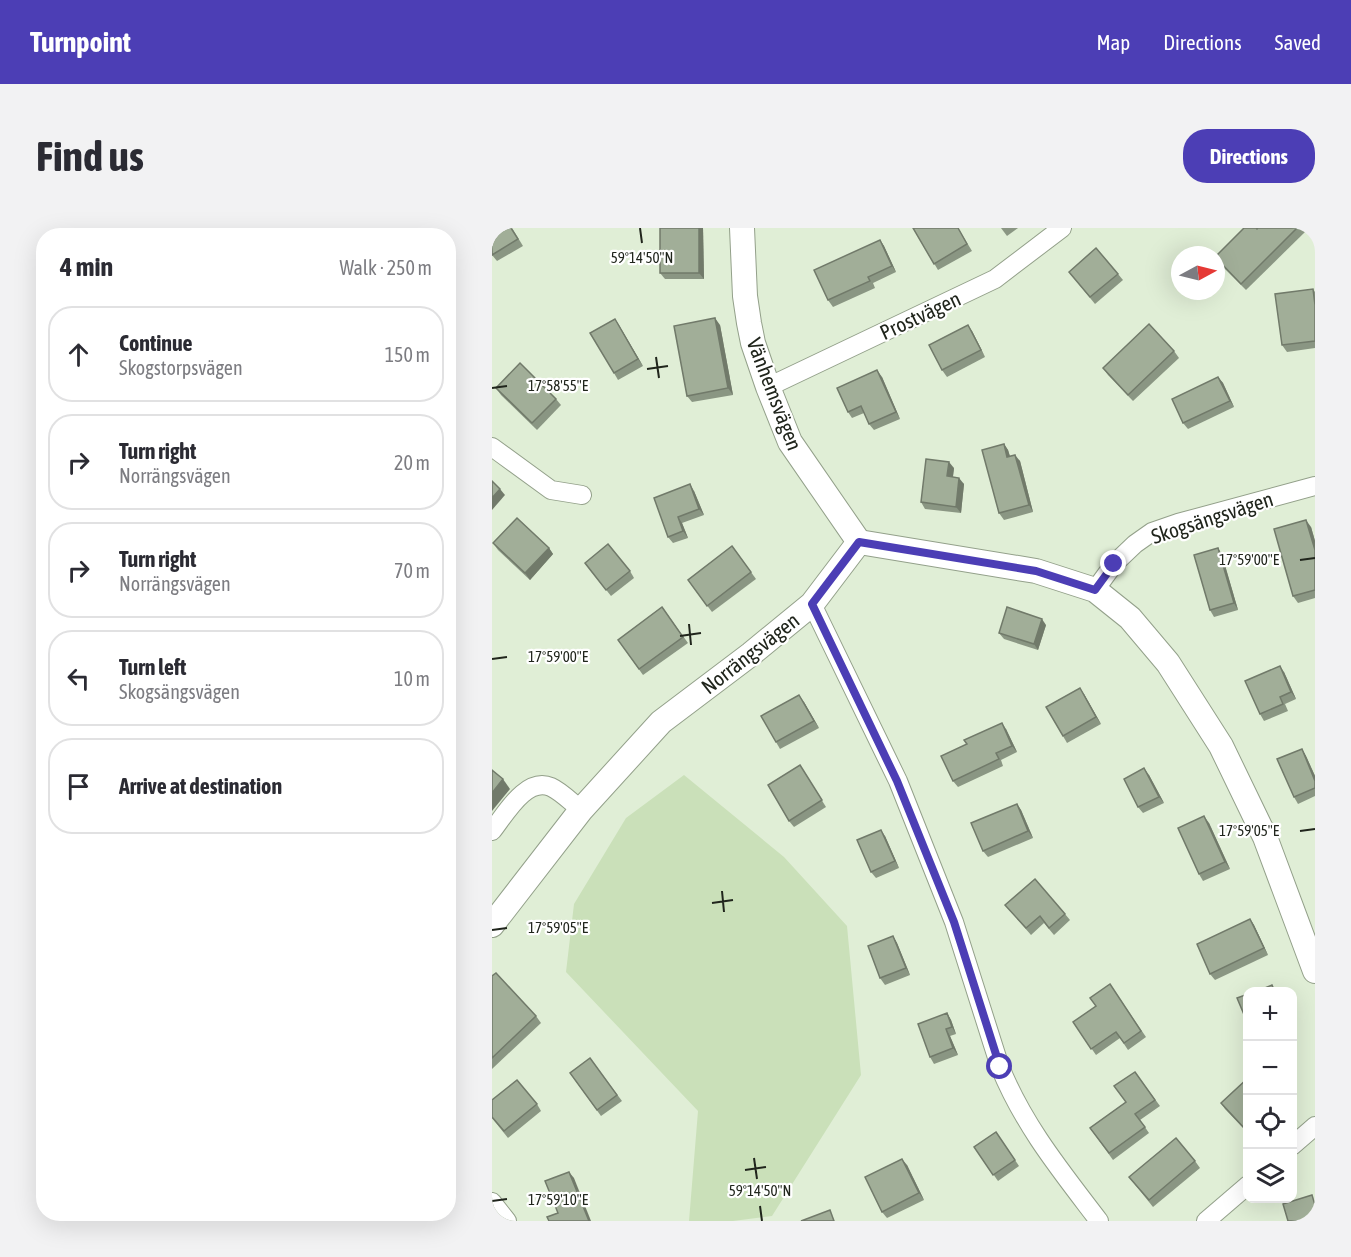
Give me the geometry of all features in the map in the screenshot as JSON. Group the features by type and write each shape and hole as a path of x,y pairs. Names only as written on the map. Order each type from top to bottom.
{"street":[{"name":"Vänhemsvägen","path":"742,228 745,296 749,322 753,343 768,387 790,442 859,542"},
{"name":"Prostvägen","path":"768,387 995,279 1062,228"},
{"path":"492,447 551,490 582,495"},
{"name":"Skogsängsvägen","path":"1095,590 1114,564 1152,532 1315,486"},
{"path":"859,542 1036,571 1095,590 1130,618 1150,639 1198,708 1221,746 1265,837 1315,971"},
{"name":"Norrängsvägen","path":"492,925 581,810 661,722 751,654 812,604 859,542"},
{"path":"812,604 897,781 954,922 1008,1088 1044,1150 1099,1221"},
{"path":"492,831 526,789 534,785 544,784 554,788 581,810"},
{"path":"1297,1142 1315,1126"},
{"path":"1206,1221 1243,1189"},
{"path":"492,1202 507,1221"}],"green space":[{"path":"684,775 784,857 847,926 861,1075 772,1216 733,1221 689,1221 698,1111 566,972 574,904 626,818"}],"building":[{"path":"492,228 511,228 518,239 492,255"},
{"path":"660,228 699,228 699,273 660,273"},
{"path":"913,228 958,228 967,244 934,264"},
{"path":"1244,228 1297,228 1241,284 1225,267 1225,247"},
{"path":"880,240 892,266 868,277 870,281 828,300 814,270"},
{"path":"1096,248 1118,274 1090,297 1069,272"},
{"path":"1313,289 1315,341 1282,345 1275,294"},
{"path":"715,318 728,388 687,396 674,326"},
{"path":"615,319 638,359 614,373 590,333"},
{"path":"1149,324 1174,351 1128,395 1103,368"},
{"path":"968,325 981,350 942,370 929,345"},
{"path":"520,363 556,399 532,423 496,388"},
{"path":"877,370 896,412 869,424 861,406 848,412 837,388"},
{"path":"1218,377 1230,401 1183,423 1172,399"},
{"path":"1004,444 1007,457 1015,455 1029,505 999,513 982,450"},
{"path":"926,459 949,462 947,476 959,478 956,507 921,502"},
{"path":"492,481 500,489 492,498"},
{"path":"690,484 699,509 678,517 683,531 668,537 654,498"},
{"path":"517,518 549,548 525,573 493,543"},
{"path":"1306,520 1315,550 1315,590 1293,596 1274,529"},
{"path":"608,544 630,571 606,590 585,563"},
{"path":"732,546 751,572 707,606 688,580"},
{"path":"1218,548 1234,603 1210,610 1194,555"},
{"path":"662,607 683,637 639,669 618,640"},
{"path":"1007,607 1042,619 1034,644 999,633"},
{"path":"1280,666 1291,692 1280,697 1283,704 1260,714 1245,681"},
{"path":"1080,688 1096,717 1063,736 1046,707"},
{"path":"799,695 814,721 776,742 761,716"},
{"path":"1002,723 1012,746 996,753 999,759 953,781 941,756 967,744 964,740"},
{"path":"1302,749 1315,781 1315,788 1294,797 1277,759"},
{"path":"800,765 822,800 789,821 768,785"},
{"path":"1144,768 1159,797 1138,807 1124,779"},
{"path":"492,770 503,779 492,793"},
{"path":"1017,804 1028,831 983,851 971,823"},
{"path":"1204,816 1225,862 1199,874 1178,828"},
{"path":"881,830 895,861 871,872 857,840"},
{"path":"1035,879 1065,914 1049,928 1040,916 1026,928 1005,905"},
{"path":"1250,919 1264,948 1210,974 1197,944"},
{"path":"893,936 906,968 880,978 868,946"},
{"path":"496,973 536,1016 492,1058 492,976"},
{"path":"1110,984 1141,1031 1124,1043 1116,1032 1091,1049 1073,1022 1096,1006 1090,998"},
{"path":"1243,996 1243,1012 1237,998"},
{"path":"947,1013 952,1027 946,1029 953,1048 930,1057 918,1024"},
{"path":"590,1058 617,1095 597,1110 570,1073"},
{"path":"1135,1072 1155,1100 1135,1114 1145,1127 1109,1153 1090,1128 1126,1102 1114,1086"},
{"path":"517,1080 537,1104 504,1131 492,1117 492,1100"},
{"path":"1243,1083 1243,1127 1221,1103"},
{"path":"996,1132 1015,1160 993,1175 974,1147"},
{"path":"1176,1138 1195,1161 1149,1200 1129,1177"},
{"path":"902,1159 919,1193 882,1212 865,1177"},
{"path":"569,1172 589,1221 549,1221 547,1217 558,1213 545,1181"},
{"path":"1312,1195 1315,1205 1315,1221 1288,1221 1283,1204 1297,1203 1297,1200"},
{"path":"830,1210 834,1221 801,1221"}],"route":[{"path":"1000,1067 954,922 897,781 812,604 859,542 1036,571 1095,590 1114,564"}]}
